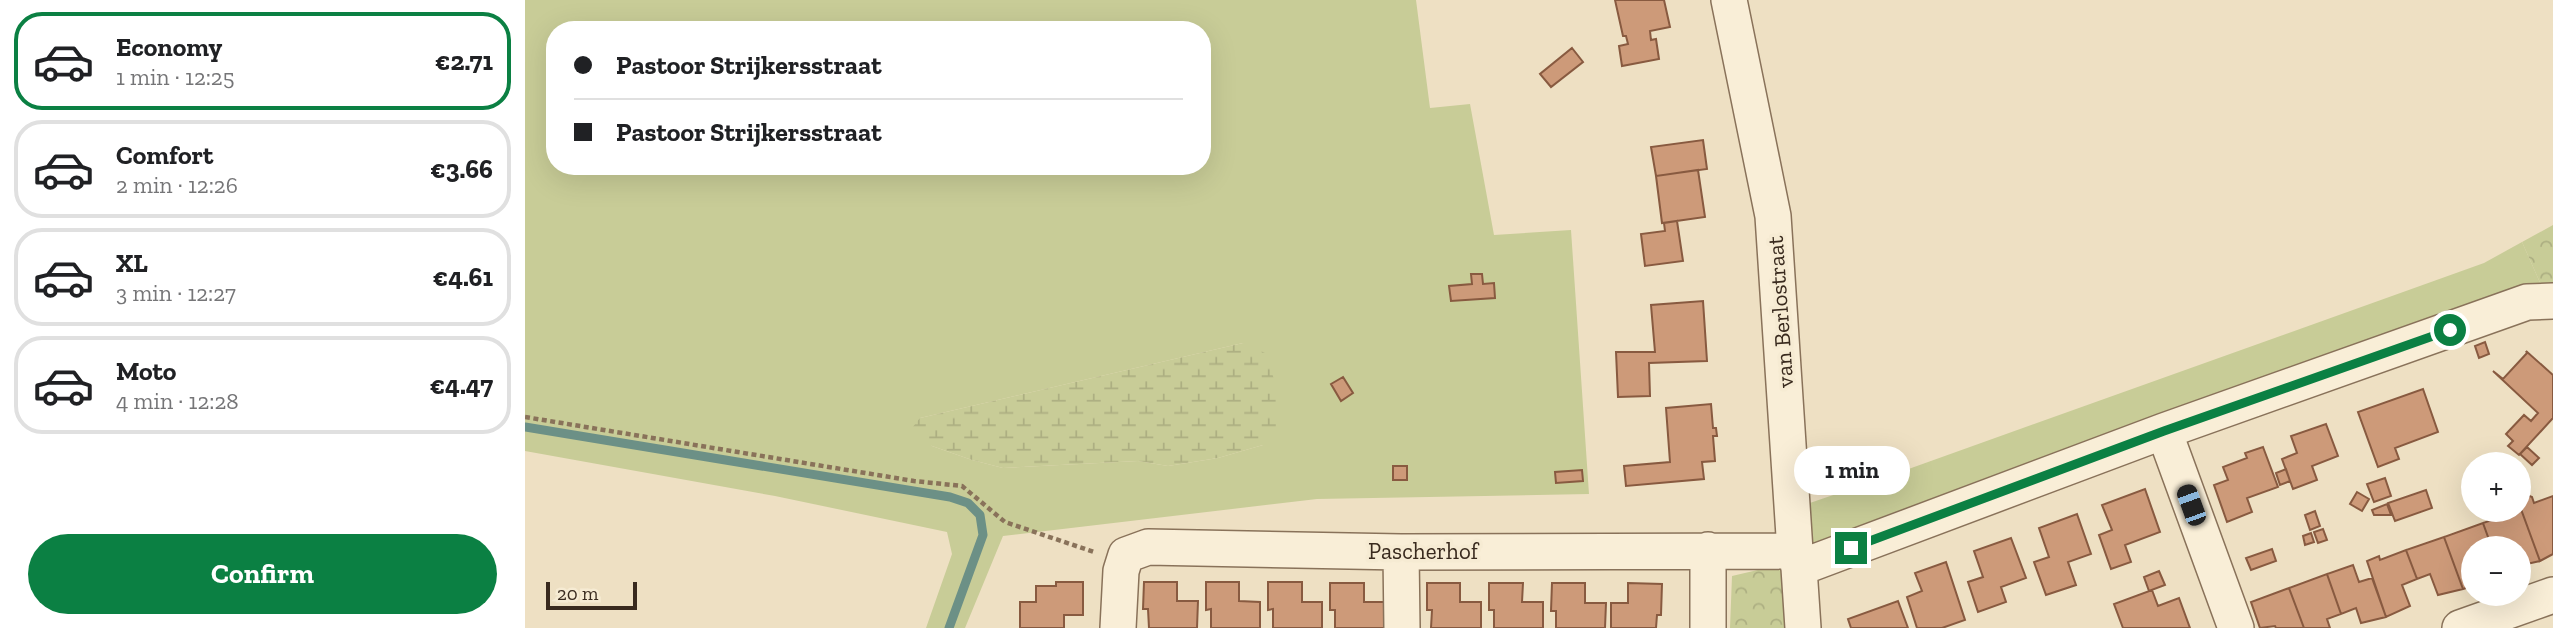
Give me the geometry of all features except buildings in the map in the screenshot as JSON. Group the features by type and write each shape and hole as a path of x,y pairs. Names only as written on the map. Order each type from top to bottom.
{"street":[{"name":"van Berlostraat","path":"1729,0 1773,216 1803,628"},
{"path":"1797,559 2527,302 2553,301"},
{"path":"2164,431 2236,628"},
{"name":"Pascherhof","path":"1126,555 1148,547 1401,552 1708,550 1797,559"},
{"path":"1708,550 1708,628"},
{"path":"1401,552 1402,628"},
{"path":"1118,628 1121,571 1126,555"},
{"path":"2460,628 2553,595"}],"path":[{"path":"525,417 887,477 963,486 1005,522 1088,551 1126,555"}],"green space":[{"path":"525,0 1416,0 1430,108 1470,104 1494,235 1571,230 1589,494 1317,499 1003,536 965,628 926,628 952,554 947,532 775,496 525,451","holes":["1243,343 1263,445 1218,458 1168,466 1138,461 1003,468 932,446 920,418"]},
{"path":"2553,225 2553,289 2542,287 2522,242"},
{"path":"2522,242 2542,287 1811,553 1807,504 2484,263"},
{"path":"1243,343 1265,353 1275,382 1277,428 1263,445 1218,458 1168,466 1138,461 1003,468 932,446 912,428 920,418"},
{"path":"1783,564 1787,628 1730,628 1732,576"}],"waterway":[{"path":"525,427 950,497 968,503 980,515 983,535 949,628"}],"route":[{"path":"1851,548 2164,431 2450,330"}]}
